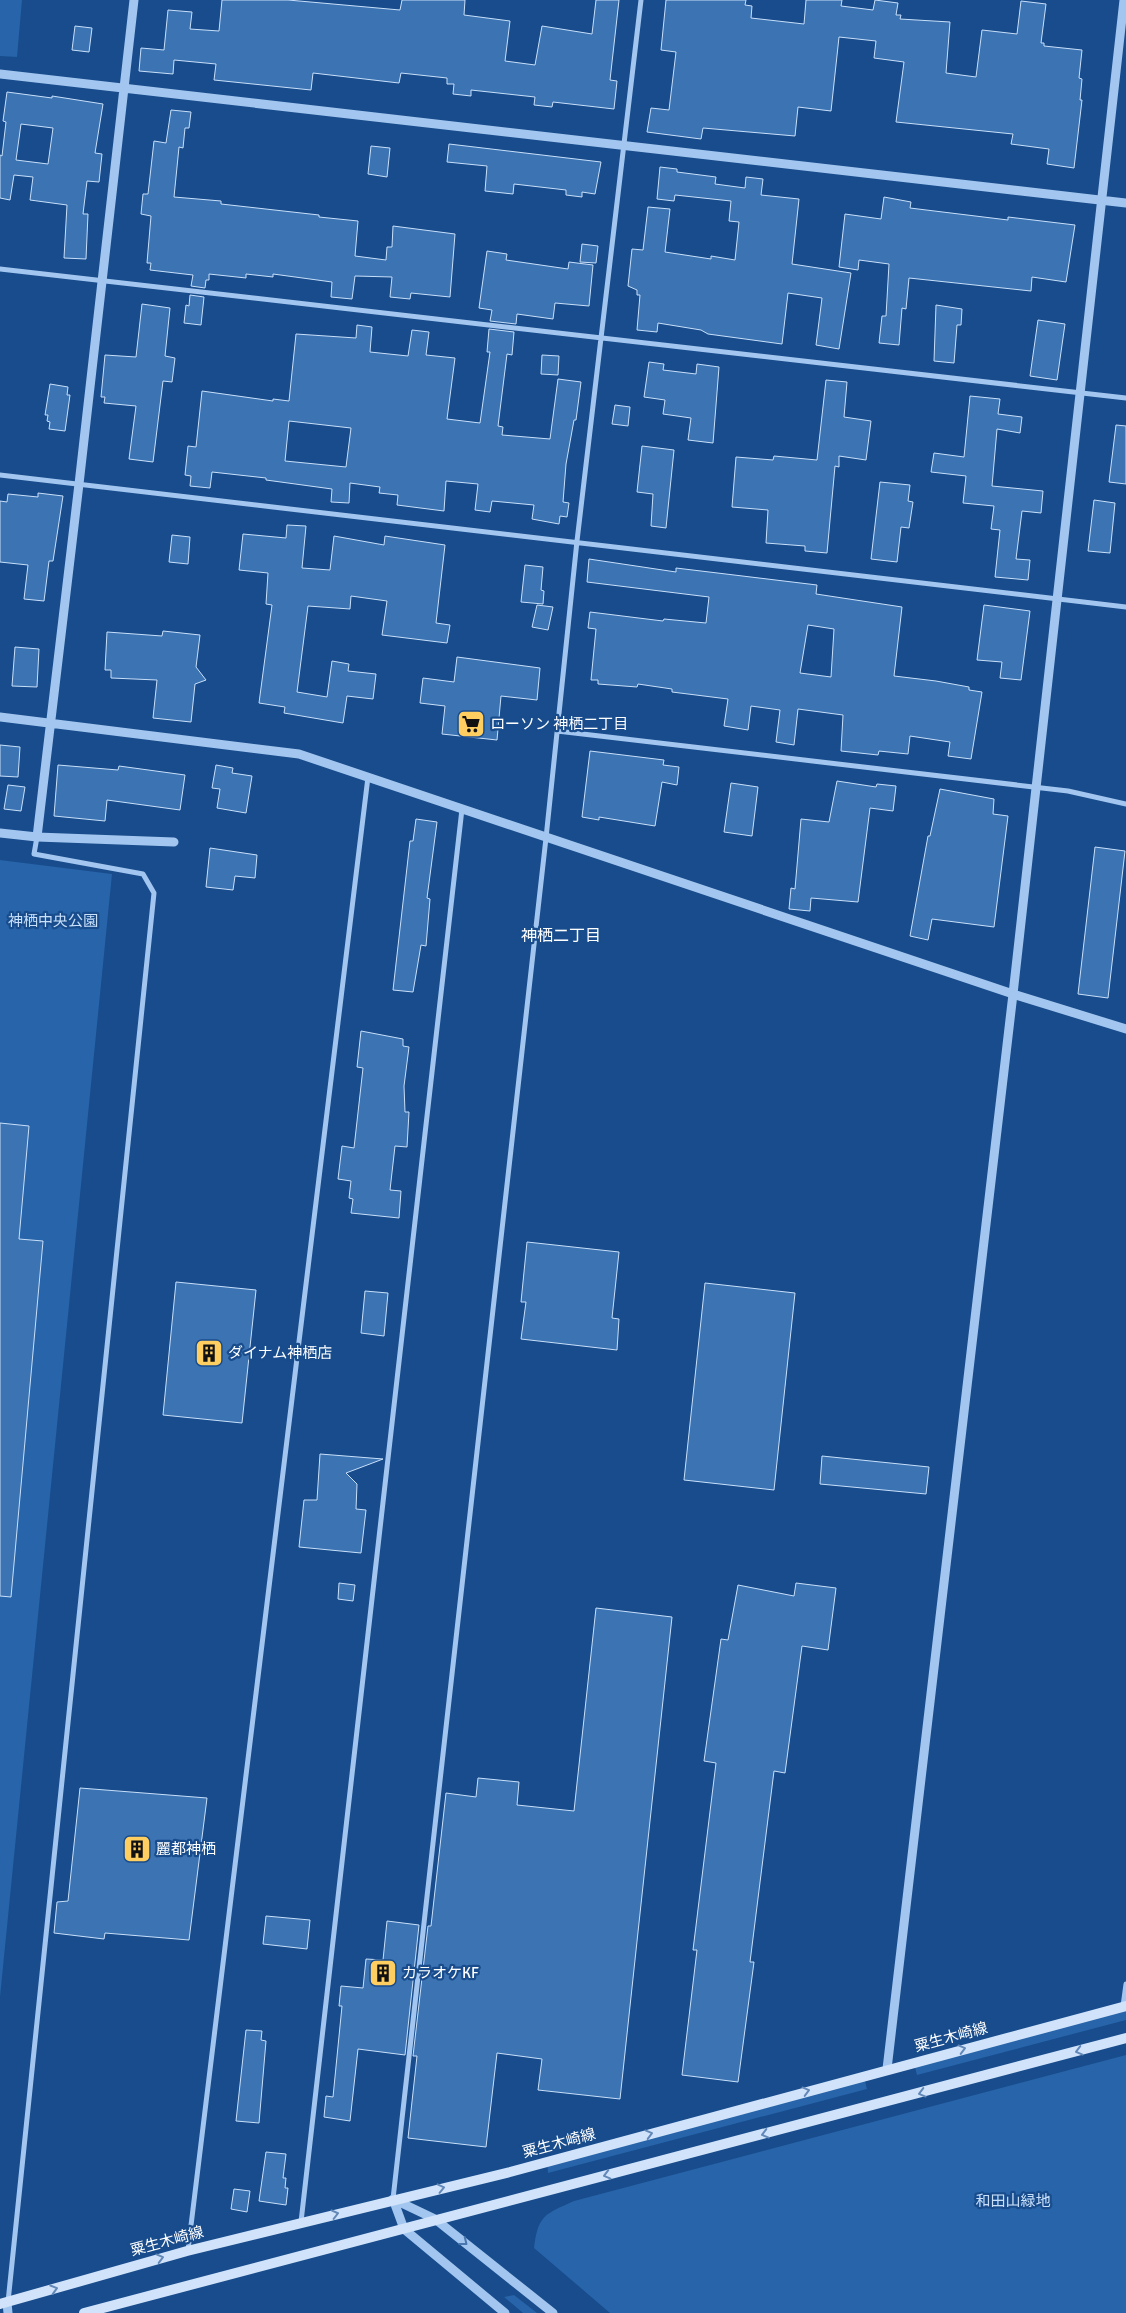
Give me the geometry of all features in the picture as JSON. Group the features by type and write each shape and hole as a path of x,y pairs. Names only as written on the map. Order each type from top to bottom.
{"main road":[{"name":"粟生木崎線","path":"5,2307 188,2251 393,2199 510,2172 887,2069 1124,2007"},
{"path":"84,2313 1126,2038"}],"street":[{"path":"5,2307 154,893 143,874 34,854 79,484 134,0"},
{"path":"505,2313 404,2230 393,2199 546,838 577,541 641,0"},
{"path":"887,2069 1013,994 1124,0"},
{"path":"0,74 1126,203"},
{"path":"0,269 1126,398"},
{"path":"0,475 577,541 1126,607"},
{"path":"0,717 299,754 1013,994 1126,1029"},
{"path":"557,731 1068,791 1126,804"},
{"path":"188,2251 368,777"},
{"path":"300,2222 462,809"},
{"path":"0,833 37,837 174,842"},
{"path":"1124,2007 1126,1984"},
{"path":"393,2199 435,2219 553,2313"}],"green space":[{"path":"0,0 22,0 17,57 0,56"},
{"name":"神栖中央公園","path":"0,860 112,874 0,1997"},
{"path":"1126,2008 1126,2020 917,2075 914,2064"},
{"name":"和田山緑地","path":"1126,2055 1126,2313 610,2313 534,2248 538,2229 545,2217 556,2209 574,2201"},
{"path":"864,2077 867,2089 548,2173 547,2162"},
{"path":"514,2295 537,2313 523,2313 504,2297"}],"building":[{"path":"222,0 288,0 400,10 402,0 465,0 464,15 510,21 505,61 535,65 542,26 592,34 596,0 619,0 610,80 617,81 614,109 553,102 552,107 534,105 535,97 471,90 471,96 453,94 454,84 447,84 447,78 401,73 399,83 313,73 311,90 214,80 216,64 174,60 173,74 139,71 141,48 164,50 168,10 192,12 190,29 219,31"},
{"path":"666,0 746,0 745,5 752,6 751,18 804,24 806,0 842,0 841,6 873,10 875,0 898,3 896,15 901,15 900,19 950,22 946,73 976,77 982,30 1017,34 1021,1 1046,4 1041,43 1044,43 1044,46 1082,50 1079,78 1082,79 1080,100 1082,100 1074,168 1047,164 1049,149 1011,144 1013,134 896,122 904,62 874,58 876,41 839,37 831,111 798,107 795,136 703,128 701,139 647,132 651,108 669,110 676,52 661,50"},
{"path":"75,26 92,28 89,52 72,50"},
{"path":"7,92 52,98 52,96 103,104 95,153 102,154 99,182 87,181 83,214 88,214 86,259 64,258 67,205 30,200 33,177 14,175 10,200 0,198 0,155 2,156 6,122 3,121","holes":["21,124 53,128 48,164 16,160"]},
{"path":"171,110 191,112 189,128 185,128 183,148 179,147 174,197 221,201 221,204 358,221 355,256 386,260 387,247 392,247 393,226 455,234 450,297 411,293 410,299 390,297 392,277 355,276 352,299 331,297 332,282 273,274 273,277 246,274 246,278 209,274 209,280 206,280 205,288 191,286 193,275 150,270 151,263 147,263 151,216 141,214 143,194 148,194 154,141 166,143"},
{"path":"449,144 601,162 595,194 582,192 582,197 566,195 566,190 514,184 513,194 485,191 487,166 447,162"},
{"path":"371,146 390,148 387,177 368,174"},
{"path":"660,167 677,169 677,172 716,177 715,184 745,188 746,177 763,179 761,195 799,199 792,264 851,273 839,349 816,345 822,298 788,293 782,344 708,334 701,330 658,323 657,332 637,330 640,295 637,295 637,290 628,286 632,249 643,250 648,207 670,209 665,252 711,259 711,256 735,260 739,222 729,221 731,201 675,195 674,201 657,199"},
{"path":"884,197 911,202 910,208 1008,220 1008,217 1075,225 1066,282 1032,277 1031,291 909,278 906,309 902,308 899,345 879,343 882,316 886,316 889,264 859,260 858,270 839,267 845,214 881,219"},
{"path":"582,244 598,246 596,263 580,262"},
{"path":"487,251 507,254 506,260 568,269 569,262 593,265 589,306 555,303 553,319 517,314 516,324 490,321 492,310 479,308"},
{"path":"190,295 204,297 201,325 184,323 186,305 189,306"},
{"path":"142,304 170,308 165,356 175,358 172,382 163,381 153,462 129,459 136,406 104,403 105,397 101,397 105,355 136,357"},
{"path":"936,305 962,309 961,325 957,325 954,363 934,361"},
{"path":"1038,320 1065,324 1057,380 1030,376"},
{"path":"357,325 372,327 370,352 408,356 412,330 429,332 426,355 455,358 447,419 480,423 490,352 487,352 489,329 514,332 512,355 507,354 498,426 503,427 502,435 550,439 558,379 581,382 576,420 574,420 566,464 563,502 569,503 567,517 560,516 559,524 532,519 534,505 492,501 490,512 475,510 478,484 446,481 444,511 397,505 398,495 379,493 380,487 350,483 349,503 331,502 332,489 266,480 266,478 212,472 210,488 190,486 191,476 185,475 188,446 196,447 202,391 273,401 273,399 289,401 296,334 356,338","holes":["289,421 351,428 346,467 285,461"]},
{"path":"542,355 559,356 558,375 541,374"},
{"path":"649,362 664,364 663,370 696,374 697,364 719,367 713,443 688,440 691,418 663,414 665,400 644,397"},
{"path":"826,380 847,382 844,417 871,421 866,460 839,456 839,467 835,466 827,553 805,551 805,546 766,543 768,510 732,507 736,457 773,460 774,456 817,460"},
{"path":"50,384 68,387 67,395 70,395 65,431 49,429 48,415 45,415"},
{"path":"970,396 1000,399 998,414 1022,417 1020,433 997,429 992,486 1043,491 1041,513 1022,511 1016,559 1030,560 1028,580 995,577 1000,530 991,529 994,506 963,503 966,476 931,472 934,453 964,457"},
{"path":"615,405 630,407 628,426 612,424"},
{"path":"1116,425 1126,426 1126,484 1109,482"},
{"path":"642,446 674,450 666,528 651,526 653,494 637,492"},
{"path":"880,482 910,485 908,501 913,502 909,528 901,527 897,562 871,559"},
{"path":"38,493 63,496 53,561 49,561 44,601 24,599 28,565 0,562 0,501 7,502 8,494 38,497"},
{"path":"1094,500 1115,503 1110,553 1088,551"},
{"path":"287,525 306,526 302,568 330,570 334,536 384,545 385,536 445,545 436,623 450,625 447,643 382,635 387,601 351,596 350,609 308,606 297,692 327,697 332,661 349,664 348,671 376,674 373,699 347,696 343,723 284,713 285,707 259,703 272,605 266,604 268,573 239,570 243,534 286,538"},
{"path":"172,535 190,537 188,564 169,562"},
{"path":"589,559 676,572 676,568 817,585 816,594 902,607 894,676 969,687 969,690 982,692 971,759 948,756 950,742 910,736 908,754 879,751 878,755 841,751 843,715 798,709 794,745 776,742 780,710 751,706 748,730 724,726 728,699 672,692 672,689 638,684 637,687 598,684 598,680 591,680 596,629 588,628 590,612 663,621 664,619 706,623 709,597 587,582","holes":["808,625 834,629 831,677 800,673"]},
{"path":"525,565 543,567 541,590 544,591 543,604 521,602"},
{"path":"537,605 553,607 548,630 532,627"},
{"path":"984,605 1030,611 1021,680 1000,678 1002,662 977,660"},
{"path":"163,631 200,635 196,667 206,680 195,684 191,722 153,718 157,680 111,678 111,670 105,670 107,632 162,636"},
{"path":"15,647 39,649 37,687 12,686"},
{"path":"457,657 540,668 537,700 501,696 497,740 442,734 445,706 420,703 423,678 454,682"},
{"path":"0,745 20,747 18,777 0,776"},
{"path":"590,751 664,760 663,765 679,767 677,785 662,782 655,826 599,817 599,820 582,817"},
{"path":"58,765 118,770 119,766 185,775 180,810 107,800 105,821 54,816"},
{"path":"216,765 233,768 232,773 252,776 246,813 217,808 220,789 212,788"},
{"path":"837,781 876,787 877,784 896,786 893,811 870,808 858,902 811,898 810,911 789,909 791,888 795,889 801,819 829,822"},
{"path":"731,783 758,787 752,836 724,832"},
{"path":"8,785 25,787 21,811 4,809"},
{"path":"940,789 994,799 993,814 1008,816 994,927 932,919 928,940 910,936 928,836 930,836"},
{"path":"416,819 437,822 427,898 430,899 426,946 421,945 413,992 393,990 410,841 413,841"},
{"path":"1095,847 1125,851 1108,998 1078,994"},
{"path":"210,848 257,855 255,878 235,876 233,890 206,887"},
{"path":"361,1031 403,1039 403,1046 409,1047 404,1086 405,1112 409,1112 407,1147 395,1146 390,1190 401,1191 399,1218 351,1213 353,1199 349,1198 351,1181 338,1179 342,1146 354,1148 363,1068 357,1067"},
{"path":"0,1123 29,1126 19,1239 43,1241 11,1597 0,1596"},
{"path":"527,1242 619,1252 612,1318 619,1319 617,1350 521,1339 526,1302 521,1302"},
{"name":"ダイナム神栖店","path":"176,1282 256,1290 242,1423 163,1415"},
{"path":"705,1283 795,1293 774,1490 684,1480"},
{"path":"365,1291 388,1293 384,1336 361,1333"},
{"path":"320,1454 383,1459 346,1473 357,1484 356,1509 366,1510 361,1553 299,1547 304,1500 317,1500"},
{"path":"822,1456 929,1467 926,1494 820,1484"},
{"path":"339,1583 355,1585 353,1601 338,1599"},
{"path":"796,1583 836,1588 828,1650 802,1646 785,1773 774,1771 750,1962 754,1962 738,2082 682,2075 697,1950 693,1950 716,1763 704,1761 721,1639 728,1640 738,1585 794,1596"},
{"path":"596,1608 672,1617 620,2099 538,2090 542,2059 497,2053 486,2147 408,2138 417,2056 413,2056 428,1926 431,1926 446,1793 476,1797 478,1778 519,1782 517,1805 574,1811"},
{"name":"麗都神栖","path":"80,1788 207,1798 189,1940 105,1933 104,1939 54,1933 57,1902 68,1901"},
{"path":"266,1916 310,1920 307,1949 263,1944"},
{"path":"387,1921 419,1925 405,2055 358,2049 350,2121 324,2117 326,2096 333,2097 342,2006 339,2006 341,1986 363,1988 366,1959 383,1960"},
{"path":"246,2030 262,2031 261,2040 266,2041 259,2123 236,2121"},
{"path":"266,2152 286,2154 283,2178 286,2178 285,2188 288,2188 286,2205 259,2201"},
{"path":"234,2189 250,2191 247,2212 231,2209"}],"place":[{"name":"ローソン 神栖二丁目","path":"471,724"},
{"name":"ダイナム神栖店","path":"209,1353"},
{"name":"麗都神栖","path":"137,1849"},
{"name":"カラオケKF","path":"383,1973"}],"district":[{"name":"神栖二丁目","path":"561,935"}]}
